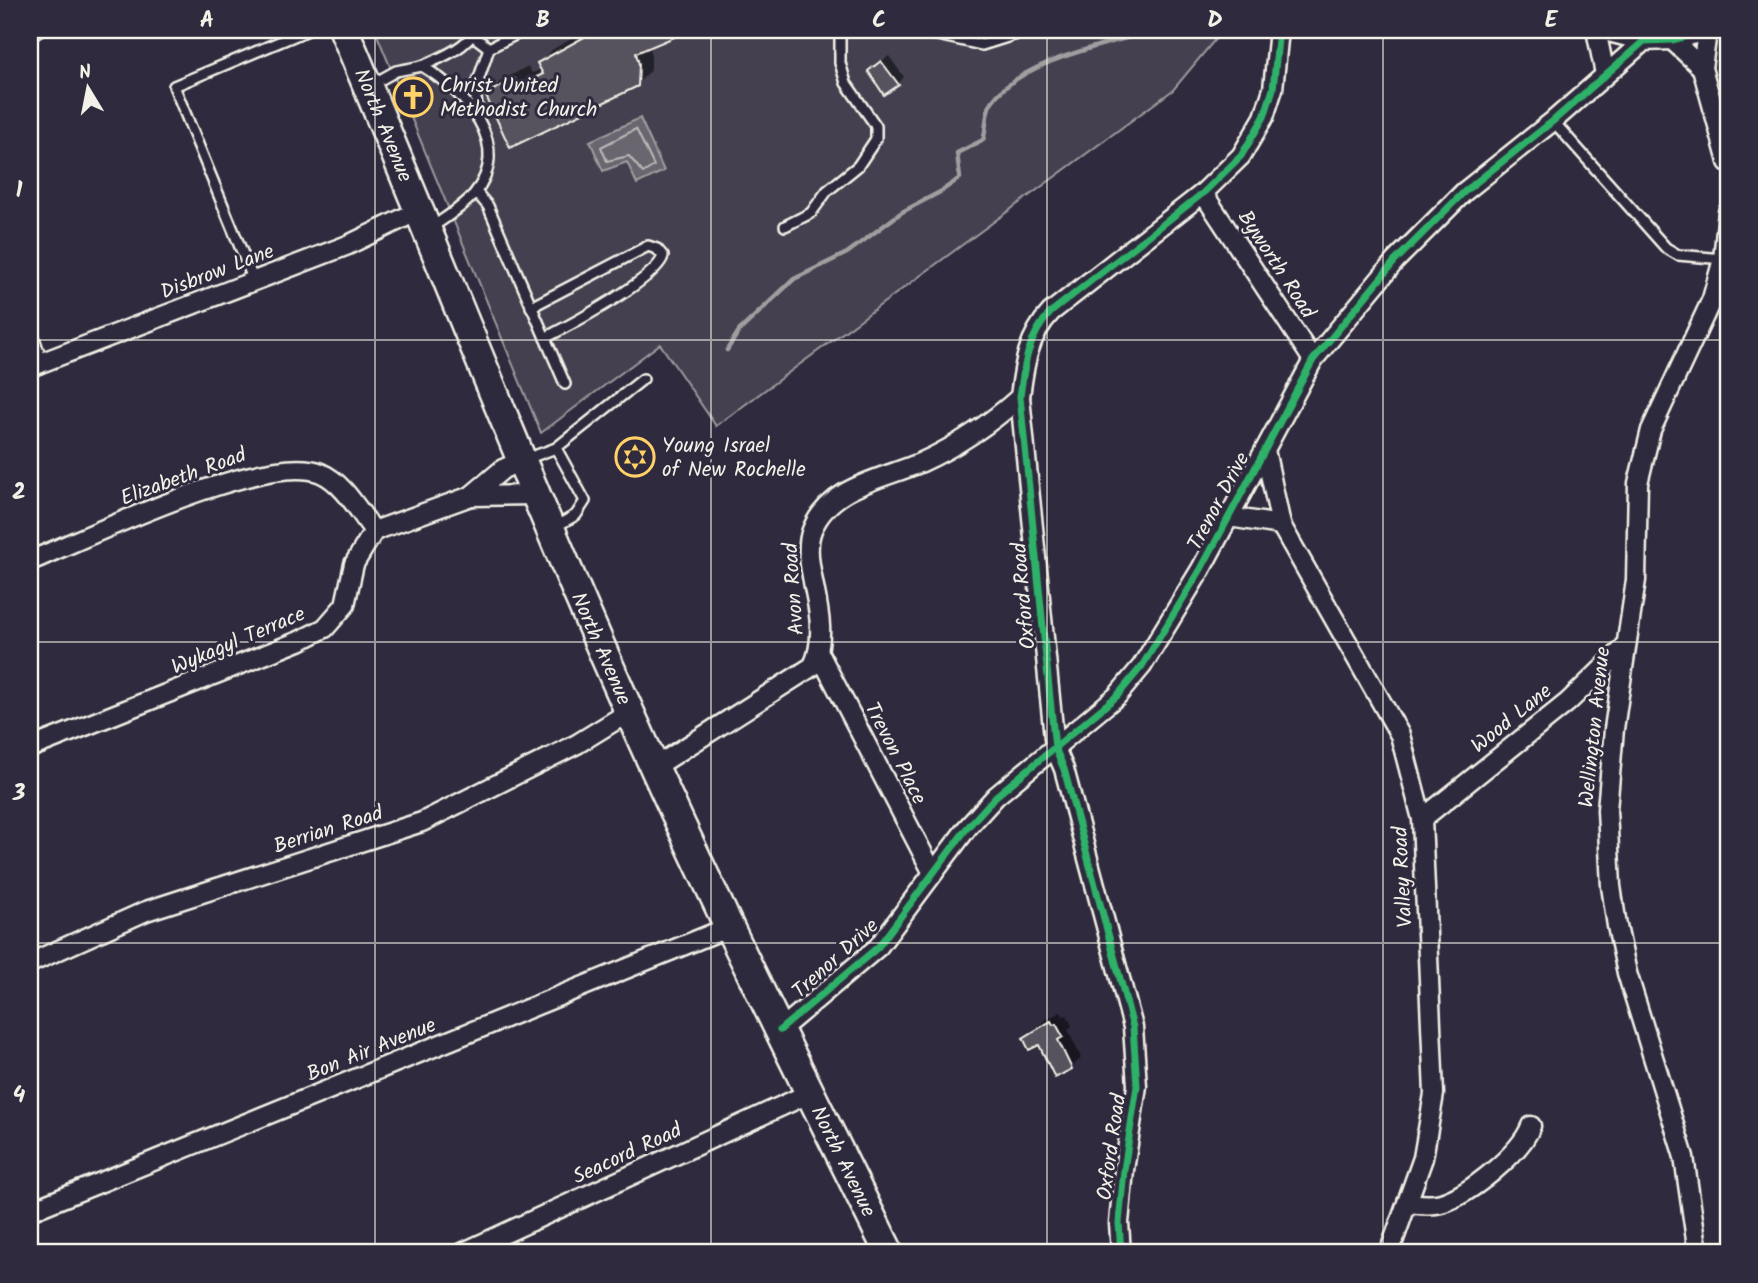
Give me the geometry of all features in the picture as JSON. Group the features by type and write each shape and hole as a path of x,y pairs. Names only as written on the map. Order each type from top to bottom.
{"main road":[{"name":"North Avenue","path":"344,30 521,461 629,712 729,927 889,1253"}],"street":[{"name":"Oxford Road","path":"1121,1253 1119,1223 1124,1170 1137,1086 1133,1027 1064,769 1055,748 1020,397 1025,355 1041,323 1203,193 1241,156 1265,117 1273,89 1279,30"},
{"path":"1605,74 1598,30 1644,41 1672,40 1709,31 1702,68 1728,162"},
{"path":"1672,40 1702,68"},
{"name":"Trenor Drive","path":"780,1030 878,947 967,828 996,796 1117,696 1142,666 1229,517 1313,360 1428,225 1644,41"},
{"name":"Byworth Road","path":"1203,193 1313,360"},
{"name":"Wellington Avenue","path":"1698,1253 1684,1157 1628,973 1611,886 1607,836 1608,790 1636,580 1638,483 1651,430 1720,297 1726,261 1728,212"},
{"name":"Disbrow Lane","path":"34,365 348,245 422,221"},
{"path":"30,340 34,365"},
{"name":"Avon Road","path":"655,767 806,673 819,653 821,624 810,551 811,532 828,505 847,491 946,449 1000,415 1020,397"},
{"name":"Valley Road","path":"1265,450 1281,525 1301,555 1400,735 1422,819 1434,1094 1423,1158 1389,1253"},
{"path":"471,496 503,468 521,461"},
{"name":"Elizabeth Road","path":"30,561 222,483 285,467 306,468 324,474 355,503 374,531"},
{"path":"374,531 471,496 536,495"},
{"path":"1229,517 1281,525"},
{"name":"Wykagyl Terrace","path":"30,748 299,641 325,628 345,605 354,564 374,531"},
{"name":"Wood Lane","path":"1422,819 1568,702 1625,647"},
{"name":"Trevon Place","path":"819,653 933,873"},
{"name":"Berrian Road","path":"30,963 146,911 422,822 577,744 629,712"},
{"name":"Bon Air Avenue","path":"30,1211 729,927"},
{"name":"Seacord Road","path":"462,1253 810,1093"},
{"path":"1409,1203 1437,1205 1450,1200 1497,1168 1526,1139 1531,1126"}],"lane":[{"path":"30,37 41,30"},
{"path":"254,281 174,86 308,30"},
{"path":"422,221 476,192 488,165 486,137 478,115 475,90 489,48 525,30"},
{"path":"785,226 811,213 827,191 858,166 876,139 876,127 846,83 840,63 840,30"},
{"path":"915,30 982,45 1030,30"},
{"path":"368,86 396,71 422,66 447,55 473,33 489,48"},
{"path":"422,66 456,90 478,115"},
{"path":"1553,121 1666,248 1678,255 1726,261"},
{"path":"476,192 488,206 565,384"},
{"path":"531,307 648,246 657,248 663,256 663,261 648,274 614,298 545,338"},
{"path":"521,461 556,448 643,379"},
{"path":"552,528 576,515 585,501 556,448"}],"shaded area":[{"path":"375,30 1223,30 1173,90 716,426 660,344 541,433"}],"water":[{"path":"640,118 664,171 637,184 627,162 603,171 590,141"}],"building":[{"path":"586,30 682,30 684,33 636,53 639,64 638,86 510,148 485,94 515,79 518,86 543,74 537,63 588,35"},
{"path":"881,61 899,85 884,95 868,71"},
{"path":"1051,1021 1053,1025 1056,1024 1063,1037 1058,1040 1072,1069 1055,1078 1039,1045 1029,1050 1023,1038"}],"waterway":[{"path":"727,350 739,331 794,279 847,253 902,212 960,178 957,153 983,140 989,107 1004,88 1022,76 1065,56 1154,30"}],"cycle path":[{"path":"1121,1253 1119,1223 1124,1170 1137,1086 1133,1027 1064,769 1055,748 1020,397 1032,341 1051,312 1203,193 1241,156 1264,117 1273,89 1279,30"},
{"path":"780,1030 878,947 967,828 996,796 1117,696 1142,666 1201,569 1313,360 1395,261 1464,192 1553,121 1644,41 1672,40 1710,30"}],"place":[{"name":"Christ United Methodist Church","path":"413,97"},
{"name":"Young Israel of New Rochelle","path":"635,457"}]}
